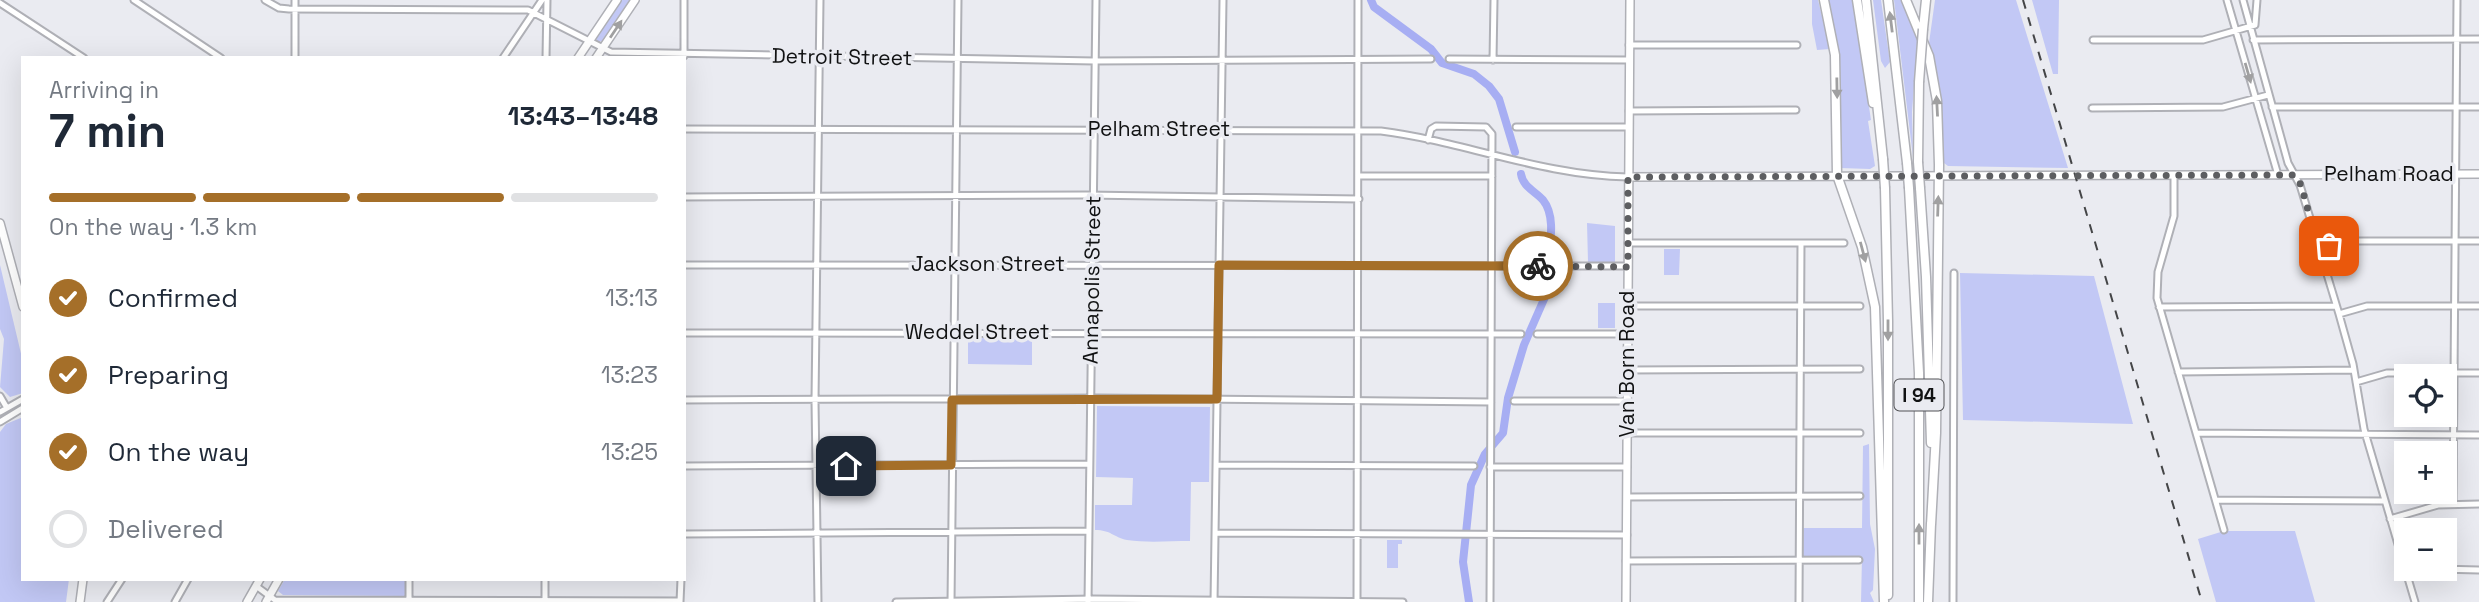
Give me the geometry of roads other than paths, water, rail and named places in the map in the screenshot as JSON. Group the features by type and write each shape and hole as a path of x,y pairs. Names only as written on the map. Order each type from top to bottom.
{"highway":[{"path":"1824,0 1835,54 1837,175 1862,247 1875,307 1886,602"},
{"path":"1857,0 1882,155"},
{"name":"I 94","path":"1866,0 1885,188 1888,333 1886,602"},
{"name":"I 94","path":"1888,0 1907,163 1919,373 1919,602"},
{"path":"1906,0 1933,73 1938,174 1936,433 1928,602"},
{"path":"1929,0 1919,82 1919,162 1929,342 1931,525"}],"main road":[{"path":"579,56 617,0"},
{"path":"597,56 635,0"},
{"name":"Van Born Road","path":"1626,602 1630,0"},
{"name":"Pelham Road","path":"1628,177 2479,174"},
{"path":"0,223 21,300"},
{"path":"80,602 83,581"},
{"path":"271,600 278,581"},
{"path":"247,602 258,583"}],"street":[{"path":"134,0 218,56"},
{"path":"265,0 279,8 295,9 528,10 601,50"},
{"path":"295,0 295,56"},
{"path":"504,56 545,0"},
{"path":"545,0 547,56"},
{"path":"684,0 684,56"},
{"path":"818,602 815,401 820,0"},
{"path":"951,602 958,0"},
{"name":"Annapolis Street","path":"1088,601 1096,0"},
{"path":"1214,601 1223,0"},
{"path":"1357,602 1358,0"},
{"path":"1493,60 1494,0"},
{"path":"2227,0 2278,175"},
{"path":"2242,0 2284,149 2301,185 2339,314 2354,370 2365,435 2394,532"},
{"path":"2093,40 2203,40 2258,22 2258,0"},
{"path":"2454,364 2457,0"},
{"path":"0,3 81,56"},
{"path":"2253,40 2479,39"},
{"path":"1629,45 1797,45"},
{"name":"Detroit Street","path":"601,50 684,56"},
{"name":"Detroit Street","path":"686,56 1094,61 1431,58"},
{"path":"1449,59 1629,60"},
{"path":"2092,108 2223,107 2268,95"},
{"path":"2272,107 2479,107"},
{"path":"1629,111 1796,110"},
{"path":"1427,139 1431,129 1436,126 1490,129 1490,602"},
{"path":"1516,127 1629,127"},
{"name":"Pelham Street","path":"686,129 1358,130 1427,139 1570,173 1628,177"},
{"path":"2271,152 2284,149"},
{"path":"2174,175 2173,224 2157,280 2159,307 2224,530"},
{"path":"1359,176 1492,176"},
{"path":"686,197 1093,195 1359,199"},
{"path":"2319,249 2349,241 2479,241"},
{"path":"1628,243 1844,243"},
{"path":"1799,602 1801,243"},
{"name":"Jackson Street","path":"686,265 954,263 1628,267"},
{"path":"1953,602 1954,273"},
{"path":"1628,306 1860,306"},
{"path":"2159,307 2336,306"},
{"path":"2339,314 2367,306 2479,306"},
{"name":"Weddel Street","path":"686,333 1091,331 1521,334"},
{"path":"1536,334 1628,334"},
{"path":"1627,370 1860,369"},
{"path":"2178,372 2354,370"},
{"path":"2356,382 2394,373"},
{"path":"2457,373 2479,373"},
{"path":"0,396 10,414"},
{"path":"686,400 1090,398 1491,401"},
{"path":"1,417 6,407 21,400"},
{"path":"1514,401 1627,401"},
{"path":"1,417 21,409"},
{"path":"2454,427 2454,441"},
{"path":"1627,433 1860,433"},
{"path":"2196,433 2479,435"},
{"path":"686,466 1090,464"},
{"path":"1216,465 1474,466"},
{"path":"1490,467 1627,467"},
{"path":"1627,498 1860,496"},
{"path":"2216,500 2385,500"},
{"path":"2390,519 2438,505 2453,504"},
{"path":"2457,504 2479,504"},
{"path":"686,534 1089,531"},
{"path":"1216,533 1627,535"},
{"path":"1626,561 1860,560"},
{"path":"2457,569 2479,570"},
{"path":"107,602 121,581"},
{"path":"175,602 187,581"},
{"path":"409,581 409,601"},
{"path":"545,581 545,602"},
{"path":"258,583 271,600 680,602 681,581"},
{"path":"2409,581 2415,602"},
{"path":"896,602 1403,602"}],"waterway":[{"path":"1371,0 1374,7 1431,49 1442,63 1474,74 1489,86 1499,99 1515,152"},
{"path":"1521,174 1527,186 1543,200 1550,214 1548,262"},
{"path":"1469,602 1463,562 1471,485 1485,454 1503,433 1508,398 1524,345 1545,297 1549,271"}],"railway":[{"path":"2023,0 2202,602"}]}
